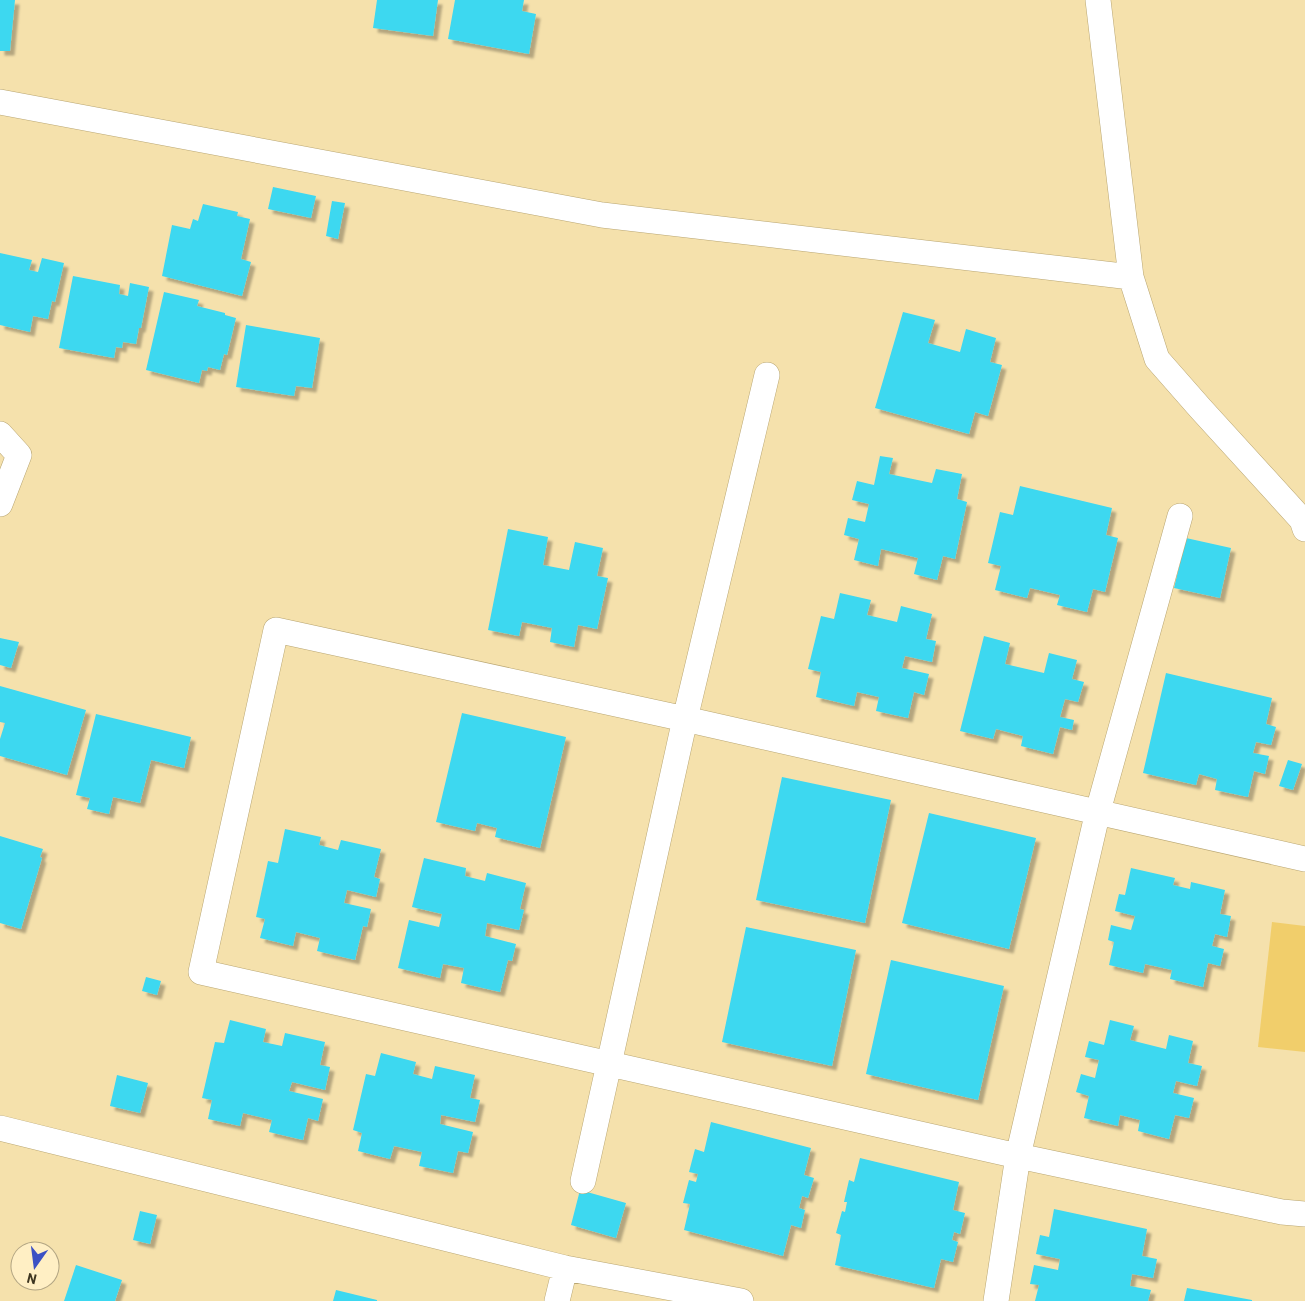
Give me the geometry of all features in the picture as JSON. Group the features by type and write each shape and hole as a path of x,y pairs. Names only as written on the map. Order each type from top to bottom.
{"street":[{"path":"1098,0 1131,277 1157,359 1302,520 1305,529"},
{"path":"0,102 602,215 1131,277"},
{"path":"583,1180 610,1064 684,719 767,376"},
{"path":"0,434 19,456 0,504"},
{"path":"996,1301 1018,1156 1098,811 1180,516"},
{"path":"1305,859 1098,811 276,630 201,972 1018,1156 1282,1212 1305,1214"},
{"path":"0,1128 565,1268 741,1301"},
{"path":"557,1301 565,1268"}],"shaded area":[{"path":"1272,922 1305,926 1305,1052 1258,1047"}],"building":[{"path":"0,0 15,0 10,51 0,51"},
{"path":"377,0 438,0 433,36 373,28"},
{"path":"455,0 524,0 522,11 536,14 529,54 448,39"},
{"path":"273,187 316,196 311,218 268,209"},
{"path":"332,201 345,203 338,239 326,236"},
{"path":"203,204 238,212 237,216 250,219 241,259 251,262 242,296 162,276 172,225 190,229 193,219 198,221"},
{"path":"0,253 32,260 29,270 38,272 42,258 64,263 55,302 52,301 48,319 33,316 30,332 0,325"},
{"path":"73,276 120,285 119,294 128,296 130,283 149,287 136,344 123,342 122,348 116,347 114,358 59,348"},
{"path":"164,292 199,300 197,306 225,313 225,315 236,318 227,355 224,354 220,370 208,367 207,371 202,370 199,383 146,370"},
{"path":"903,312 935,320 928,343 960,352 966,329 996,338 990,362 1002,365 988,416 975,412 969,434 875,408"},
{"path":"246,325 320,338 312,388 296,386 294,396 236,387"},
{"path":"880,456 893,458 889,474 932,483 936,469 962,474 957,499 967,502 955,559 943,556 937,580 914,574 918,558 881,549 878,566 854,560 859,539 844,535 848,518 865,522 869,504 852,500 857,481 874,485"},
{"path":"1020,486 1112,508 1106,535 1118,538 1105,592 1093,589 1087,612 1057,605 1060,595 1030,588 1027,598 995,590 1001,566 988,563 1000,512 1013,515"},
{"path":"508,529 548,537 543,565 569,570 575,542 603,548 597,576 608,578 597,629 578,625 574,647 550,642 552,628 522,622 519,636 488,630"},
{"path":"1186,538 1231,548 1220,598 1174,588"},
{"path":"840,593 871,600 867,615 897,622 901,606 932,614 926,639 936,641 932,662 905,656 902,668 929,674 924,695 914,692 908,718 876,711 879,697 857,692 854,706 816,697 821,672 808,669 821,616 834,619"},
{"path":"984,636 1010,643 1005,664 1044,673 1049,653 1077,660 1072,679 1084,682 1078,702 1065,699 1060,717 1074,720 1072,730 1060,727 1053,754 1021,746 1023,736 996,729 993,739 960,731"},
{"path":"0,638 19,642 11,668 0,665"},
{"path":"1166,673 1272,698 1266,724 1276,727 1271,745 1256,742 1253,753 1269,756 1265,774 1254,771 1248,797 1215,790 1217,779 1199,774 1196,785 1143,773"},
{"path":"0,686 86,710 67,775 0,756 0,739 5,723 0,722"},
{"path":"462,713 566,737 540,848 495,837 497,828 477,823 475,831 436,822"},
{"path":"96,714 191,737 184,768 151,760 140,803 113,797 109,814 87,809 90,798 76,795"},
{"path":"1288,760 1302,764 1293,790 1279,786"},
{"path":"782,777 891,800 865,923 756,900"},
{"path":"929,813 1036,838 1009,949 902,923"},
{"path":"285,829 321,837 319,845 338,850 341,840 381,849 374,877 380,879 376,897 347,890 344,903 371,909 367,927 363,926 355,960 317,951 320,938 296,932 293,946 260,938 265,919 256,917 268,861 278,863"},
{"path":"0,836 43,849 21,929 0,923"},
{"path":"424,858 466,868 465,876 485,881 487,873 526,883 520,909 524,910 519,930 487,923 485,936 516,944 512,961 508,960 500,992 461,983 464,968 443,964 440,978 398,968 409,920 439,927 442,914 412,907"},
{"path":"1131,868 1175,878 1173,885 1190,889 1191,882 1225,890 1220,914 1231,916 1227,937 1215,934 1212,946 1224,949 1220,966 1208,963 1203,987 1170,979 1172,970 1145,964 1143,973 1109,965 1114,942 1108,940 1111,925 1131,930 1135,916 1115,911 1119,894 1125,895"},
{"path":"746,927 856,950 832,1066 722,1042"},
{"path":"891,960 1004,986 978,1100 866,1074"},
{"path":"146,977 161,981 157,995 142,991"},
{"path":"230,1020 266,1029 263,1042 282,1046 285,1033 325,1042 320,1065 330,1067 325,1090 292,1082 289,1091 323,1099 318,1121 308,1118 303,1140 269,1132 272,1120 243,1113 240,1126 208,1119 212,1100 202,1098 215,1042 224,1043"},
{"path":"1110,1020 1134,1026 1130,1040 1166,1049 1169,1035 1193,1041 1188,1063 1202,1066 1197,1086 1176,1081 1173,1093 1194,1098 1189,1118 1175,1115 1169,1139 1138,1131 1140,1120 1120,1115 1118,1126 1084,1118 1089,1096 1076,1092 1081,1074 1095,1078 1099,1060 1085,1057 1089,1041 1104,1045"},
{"path":"381,1053 416,1062 413,1074 432,1079 435,1066 475,1075 470,1098 480,1100 475,1122 441,1115 440,1124 473,1132 468,1153 458,1151 453,1173 419,1166 422,1152 394,1146 390,1159 358,1151 362,1133 353,1130 366,1074 375,1076"},
{"path":"117,1075 148,1083 140,1113 110,1106"},
{"path":"711,1122 811,1148 804,1175 814,1178 808,1198 802,1196 799,1208 805,1210 801,1228 791,1225 783,1256 684,1230 690,1204 683,1203 689,1180 696,1182 698,1174 689,1172 695,1149 704,1152"},
{"path":"860,1158 959,1182 953,1210 965,1213 960,1234 954,1232 952,1240 958,1242 953,1262 941,1259 934,1288 835,1265 841,1235 836,1233 842,1211 845,1212 847,1202 844,1202 849,1180 854,1182"},
{"path":"580,1190 626,1203 616,1238 571,1225"},
{"path":"1054,1209 1147,1229 1142,1256 1157,1259 1153,1278 1132,1274 1130,1286 1151,1290 1148,1301 1035,1301 1039,1285 1030,1284 1034,1265 1058,1270 1060,1259 1036,1254 1040,1235 1049,1237"},
{"path":"140,1211 157,1215 150,1244 133,1240"},
{"path":"76,1265 122,1280 115,1301 64,1301"},
{"path":"1187,1288 1252,1300 1252,1301 1184,1301"},
{"path":"336,1290 377,1300 377,1301 333,1301"}]}
